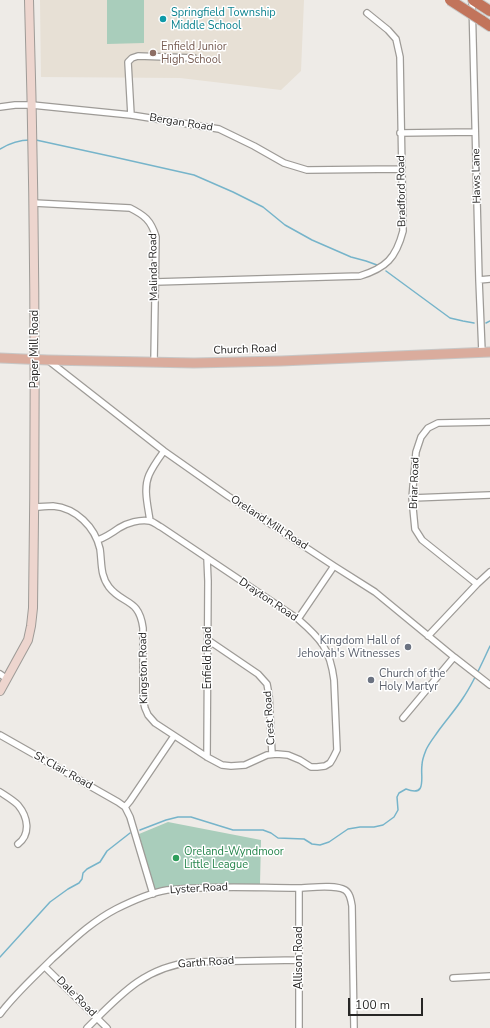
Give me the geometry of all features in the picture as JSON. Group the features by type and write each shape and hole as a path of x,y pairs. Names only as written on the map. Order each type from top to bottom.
{"highway":[{"path":"450,0 486,23"},
{"path":"472,0 490,10"}],"main road":[{"name":"Paper Mill Road","path":"0,691 30,634 33,608 35,360 34,203 29,0"},
{"name":"Church Road","path":"0,358 194,363 281,361 486,352"}],"street":[{"name":"Haws Lane","path":"472,0 479,280 486,352"},
{"name":"Bradford Road","path":"156,282 360,276 372,272 389,260 400,242 403,231 400,133 400,57 396,39 388,30 366,13"},
{"path":"131,115 128,62 132,58 138,56 194,58"},
{"name":"Bergan Road","path":"0,108 15,105 32,105 131,115 219,129 284,163 307,170 401,169"},
{"path":"400,133 476,132"},
{"name":"Malinda Road","path":"34,203 130,208 142,214 148,220 156,237 154,362"},
{"path":"479,280 490,279"},
{"name":"Oreland Mill Road","path":"48,360 164,451 228,496 375,592 490,686"},
{"name":"Briar Road","path":"477,584 422,540 415,529 412,498 416,452 421,437 428,428 438,423 490,422"},
{"path":"98,540 106,537 127,524 140,521 150,521 146,496 147,481 151,470 164,451"},
{"path":"412,498 490,495"},
{"name":"Kingston Road","path":"34,507 52,506 68,510 88,525 98,540 103,578 118,596 135,607 139,613 142,619 143,628 143,700 144,708 152,720 174,736 222,765 245,765 272,754 288,755 314,767 325,766"},
{"name":"Drayton Road","path":"150,521 298,620 322,643 328,654 333,669 337,750 332,761 325,766"},
{"name":"Enfield Road","path":"207,558 207,757"},
{"path":"298,620 334,566"},
{"path":"428,636 490,572"},
{"name":"Crest Road","path":"208,640 258,674 267,684 270,695 272,754"},
{"path":"403,718 454,657"},
{"path":"0,674 7,679"},
{"name":"St Clair Road","path":"0,736 125,807"},
{"path":"153,894 130,817 125,807 174,736"},
{"path":"0,792 17,805 25,816 27,830 26,835 18,844"},
{"name":"Lyster Road","path":"0,1014 12,999 78,935 94,922 126,904 153,894 178,889 333,887 347,891 352,906 354,1028"},
{"name":"Allison Road","path":"298,1028 299,888"},
{"name":"Garth Road","path":"87,1028 131,986 148,975 167,967 192,962 298,960"},
{"name":"Dale Road","path":"45,966 107,1028"},
{"path":"452,978 490,976"}],"shaded area":[{"path":"40,0 304,0 301,71 281,90 180,78 41,77"}],"green space":[{"path":"107,0 144,0 144,43 107,44"},
{"path":"168,822 261,840 260,884 208,884 154,890 139,834"}],"waterway":[{"path":"0,149 14,142 30,140"},
{"path":"36,140 194,175 263,207 285,225 312,240 351,257 377,265"},
{"path":"386,271 450,318 474,323"},
{"path":"486,323 490,321"},
{"path":"140,830 166,820 178,817 191,817 233,830 263,830 278,838 304,839 312,844 320,845 329,842 348,829 383,825 394,817 398,810 397,797 399,793 406,789 418,791 420,788 422,784 422,761 427,747 467,692 490,646"},
{"path":"0,957 50,902 79,883 82,879 83,873 87,869 100,862 107,851 130,833"}],"place":[{"name":"Springfield Township Middle School","path":"163,19"},
{"name":"Enfield Junior High School","path":"153,53"},
{"name":"Kingdom Hall of Jehovah's Witnesses","path":"408,647"},
{"name":"Church of the Holy Martyr","path":"371,680"},
{"name":"Oreland-Wyndmoor Little League","path":"176,858"}]}
